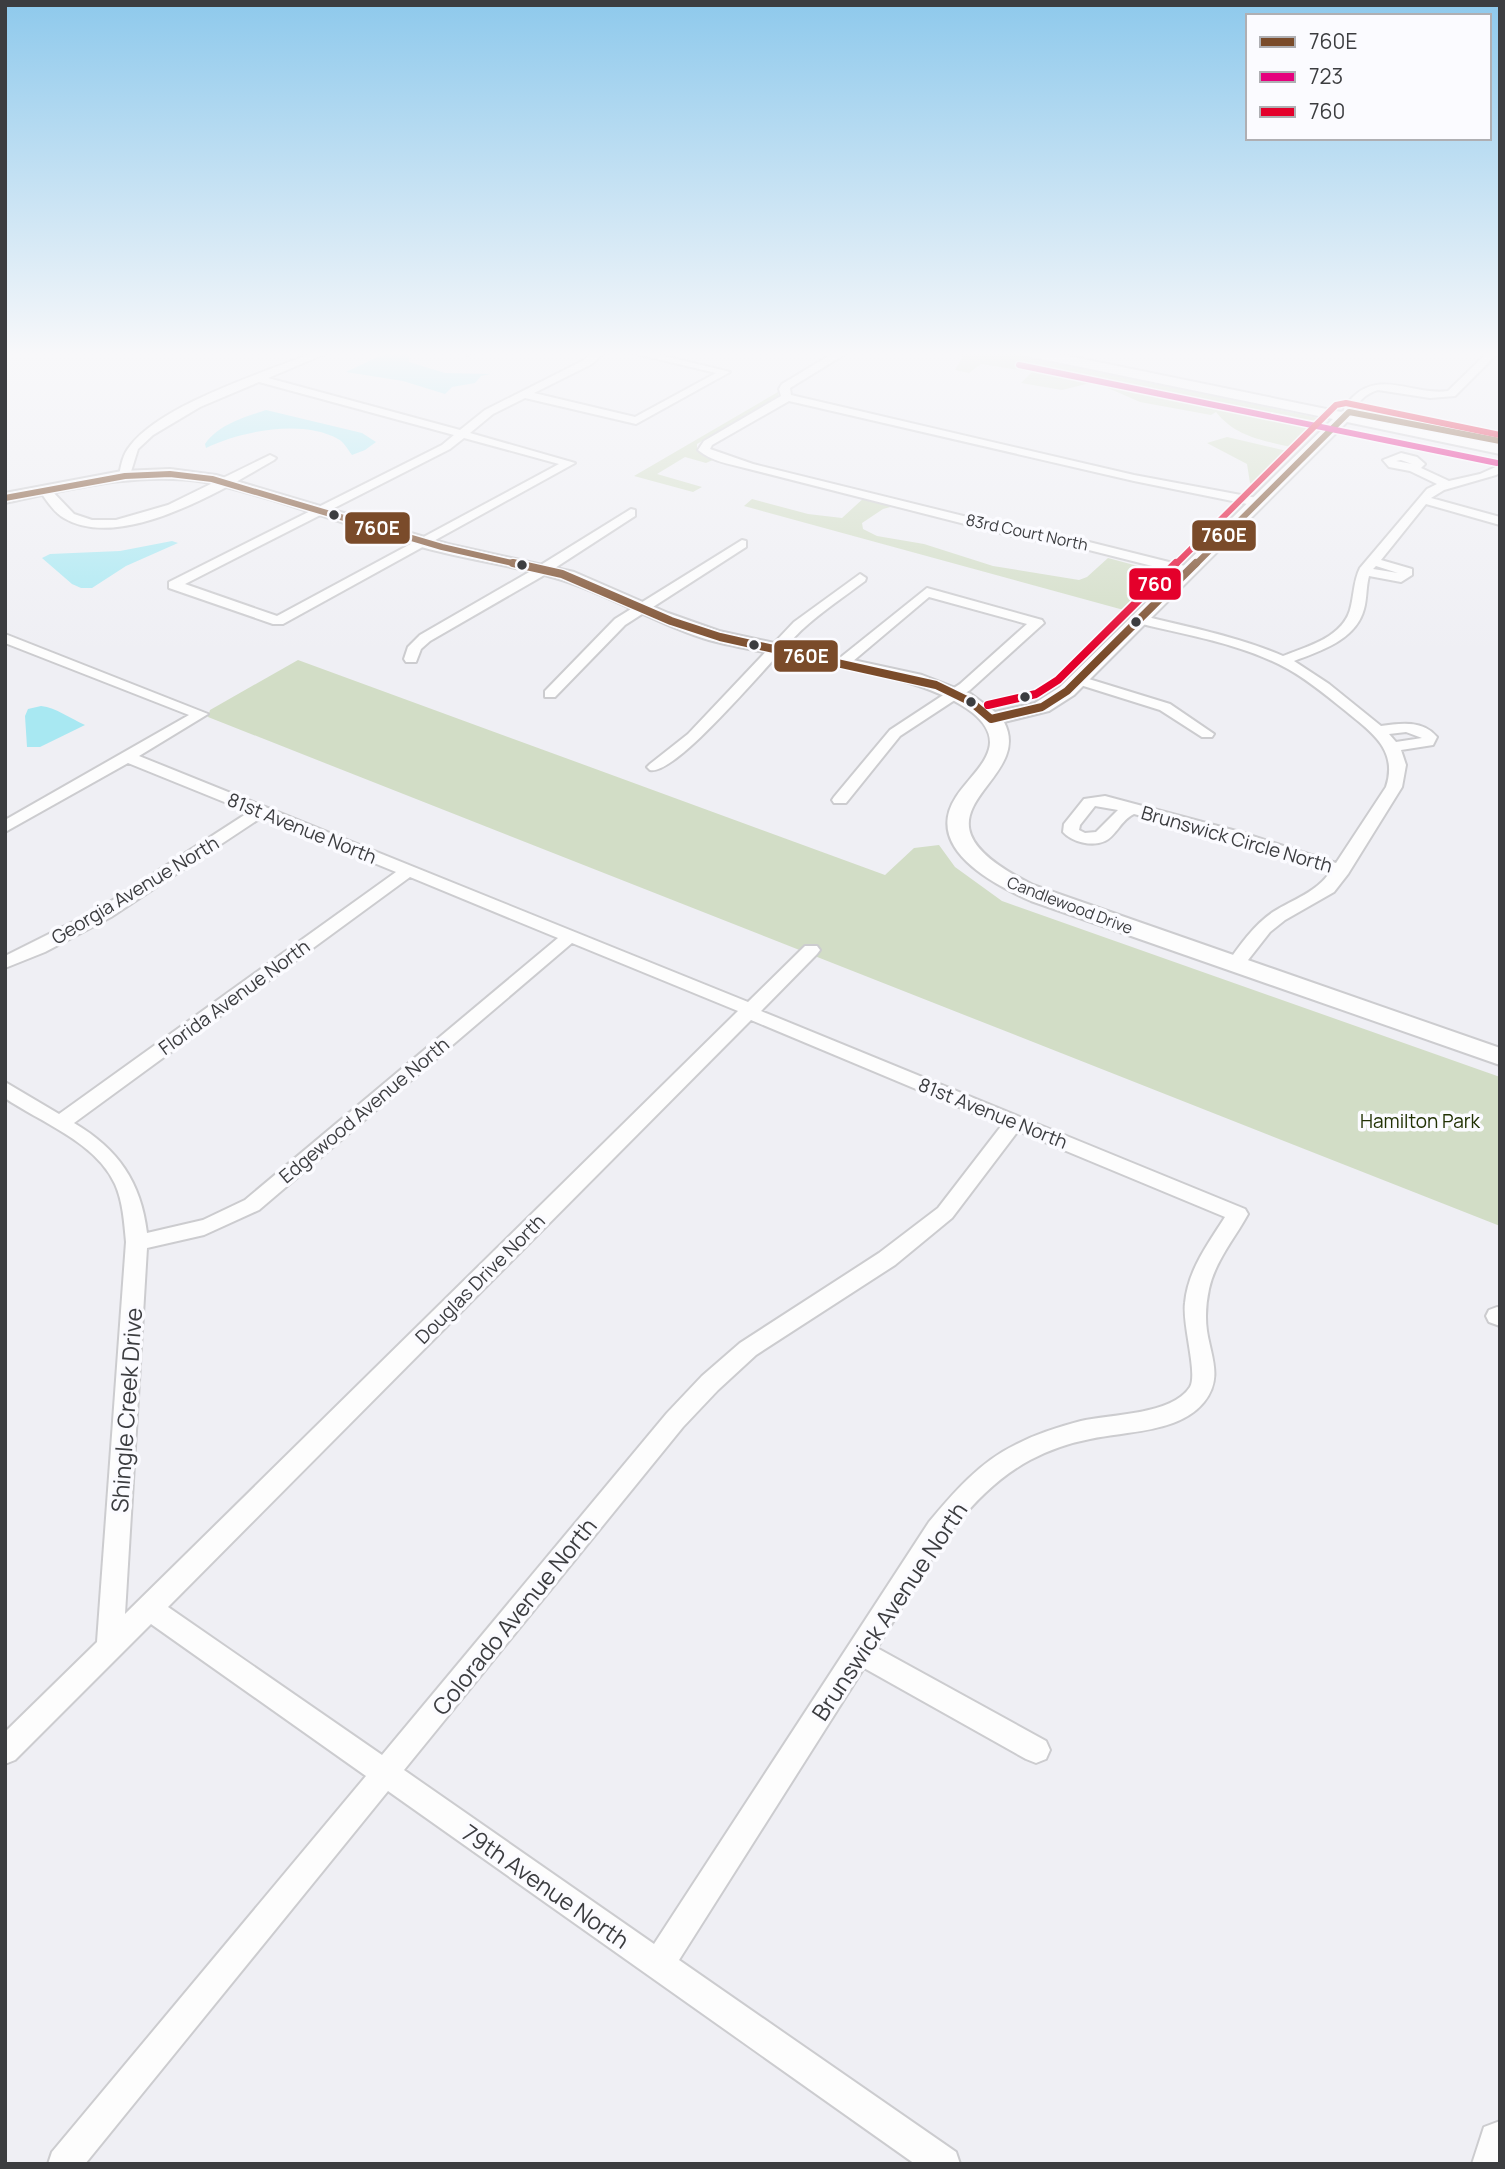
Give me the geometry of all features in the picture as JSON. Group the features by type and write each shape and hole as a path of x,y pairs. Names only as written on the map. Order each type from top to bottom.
{"street":[{"path":"125,476 131,452"},
{"path":"435,452 174,585 278,621 569,463 530,452"},
{"name":"83rd Court North","path":"708,452 749,466 1012,532 1085,545 1188,571"},
{"path":"1024,452 1134,478 1257,502"},
{"path":"5,498 125,476 170,474 226,482 422,541 544,568 587,583 695,630 774,650 926,682 957,693 983,710 991,719 1042,707 1067,691 1307,452"},
{"path":"45,490 68,516 102,524 147,517 226,482 270,458"},
{"path":"1413,468 1446,484"},
{"path":"1282,660 1323,644 1348,626 1356,616 1360,581 1369,566 1431,491 1446,484 1487,476 1500,468"},
{"path":"1423,500 1500,521"},
{"path":"411,659 415,647 425,638 631,513"},
{"path":"550,694 620,622 742,544"},
{"path":"655,767 694,737 774,650 827,601 860,578"},
{"path":"840,800 895,733 910,720 957,693 1037,623 928,592 841,664"},
{"path":"1139,620 1238,645 1282,660 1320,683 1378,731 1393,747 1400,763 1399,775 1342,870 1328,888 1279,916 1265,928 1235,965"},
{"path":"5,638 201,715 5,827"},
{"path":"1079,680 1165,707 1207,734"},
{"name":"Candlewood Drive","path":"991,719 999,738 1000,750 986,774 962,802 958,830 973,856 996,875 1039,896 1500,1057"},
{"path":"1378,731 1408,727 1430,737 1428,742 1421,745 1393,747"},
{"name":"81st Avenue North","path":"127,757 570,936 1238,1214"},
{"name":"Brunswick Circle North","path":"1132,809 1214,829 1342,870"},
{"name":"Georgia Avenue North","path":"5,963 67,934 107,911 261,811"},
{"name":"Florida Avenue North","path":"61,1123 408,871"},
{"name":"Edgewood Avenue North","path":"137,1242 198,1232 227,1220 252,1205 570,936"},
{"name":"Douglas Drive North","path":"110,1647 811,950"},
{"name":"Shingle Creek Drive","path":"5,1088 99,1147 117,1167 129,1189 136,1215 137,1242 110,1647"},
{"name":"Colorado Avenue North","path":"64,2164 675,1420 710,1383 748,1349 887,1259 945,1213 1015,1122"},
{"name":"Brunswick Avenue North","path":"658,1965 938,1530 962,1500 989,1474 1022,1453 1059,1437 1165,1415 1184,1406 1197,1394 1204,1378 1204,1360 1196,1333 1199,1282 1238,1214"},
{"name":"79th Avenue North","path":"149,1608 944,2164"},
{"path":"5,1751 110,1647"},
{"path":"860,1652 1036,1750"},
{"path":"1494,2164 1500,2143"}],"green space":[{"path":"675,452 701,452 715,459 706,463 685,457 657,474 702,487 693,492 634,476"},
{"path":"1225,452 1291,452 1258,488 1250,483 1247,464"},
{"path":"866,496 898,505 883,509 862,523 863,529 877,536 924,544 993,566 1079,580 1087,577 1108,558 1149,569 1152,565 1172,571 1131,612 744,506 752,499 808,514 842,518"},
{"name":"Hamilton Park","path":"298,660 885,875 914,848 939,845 955,867 1002,901 1500,1077 1500,1226 208,717 210,710"}],"water":[{"path":"172,541 178,543 126,566 92,588 81,588 72,584 42,558 50,554 120,551"},
{"path":"41,706 58,711 85,725 40,747 27,747 25,716 28,709"}],"transit line":[{"name":"760","path":"988,705 1036,694 1058,680 1288,452"},
{"name":"760E","path":"5,498 125,476 170,474 212,479 442,547 562,574 671,621 720,637 936,685 971,702 991,719 1042,707 1067,691 1308,452"},
{"name":"723","path":"1444,452 1497,463"}]}
